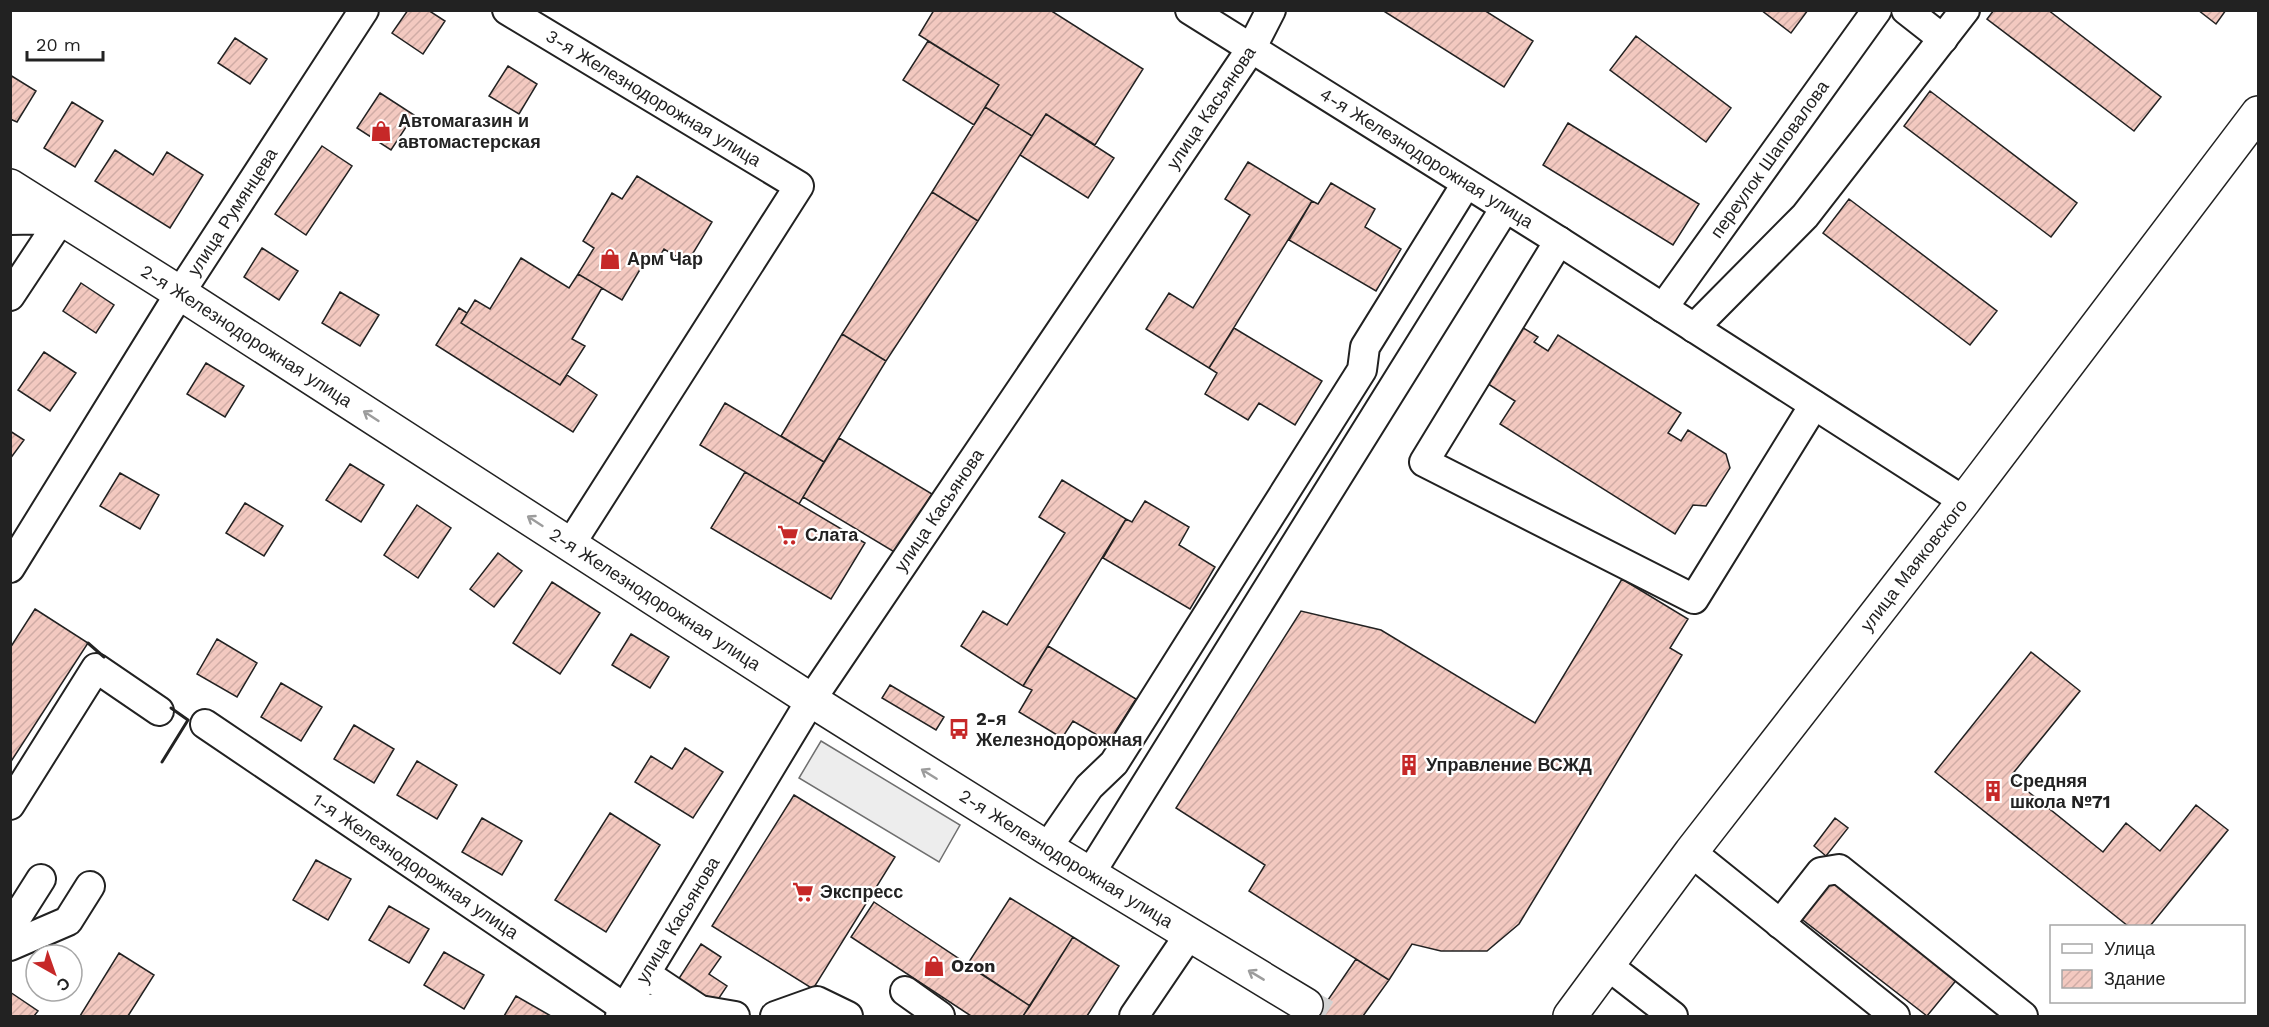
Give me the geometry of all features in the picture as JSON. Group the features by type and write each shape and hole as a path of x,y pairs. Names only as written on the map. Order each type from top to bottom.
{"main road":[{"name":"улица Маяковского","path":"1570,1017 1691,852 1964,501 2259,113"},
{"name":"2-я Железнодорожная улица","path":"10,186 811,700 1047,848 1306,1005"}],"street":[{"name":"улица Румянцева","path":"10,568 180,293 364,10"},
{"name":"3-я Железнодорожная улица","path":"507,10 799,186 570,545"},
{"name":"4-я Железнодорожная улица","path":"1190,10 1559,241 1964,501"},
{"name":"улица Касьянова","path":"622,1012 811,700 1251,48 1271,10"},
{"name":"переулок Шаповалова","path":"1663,308 1877,10"},
{"path":"1906,10 1943,39"},
{"path":"1694,327 1805,216 1965,10"},
{"path":"1047,848 1089,787 1114,763 1227,585 1362,370 1365,347 1466,184"},
{"path":"1090,874 1505,208"},
{"path":"10,220 61,219"},
{"path":"10,296 61,219"},
{"path":"1559,241 1424,462 1694,599 1814,405"},
{"path":"10,804 96,668 159,711"},
{"name":"1-я Железнодорожная улица","path":"205,724 622,1012"},
{"path":"1691,852 1896,1017"},
{"path":"1779,924 1821,872 1839,869 2023,1017"},
{"path":"10,928 41,879"},
{"path":"10,946 68,921 99,891"},
{"path":"1134,1017 1189,935"},
{"path":"1607,965 1673,1017"},
{"path":"646,975 700,1010"},
{"path":"905,991 940,1017"},
{"path":"775,1017 817,1001 848,1017"},
{"path":"622,1012 700,1010 735,1017"}],"shaded area":[{"path":"821,741 960,825 939,862 799,778"}],"building":[{"path":"408,10 428,10 445,21 423,54 392,33"},
{"path":"934,10 1050,10 1143,69 1095,145 1046,114 1032,136 985,107 999,85 919,35"},
{"path":"1382,10 1484,10 1533,41 1504,87"},
{"path":"1761,10 1808,10 1791,33"},
{"path":"1994,10 2048,10 2161,97 2134,131 1987,19"},
{"path":"2198,10 2226,10 2216,24"},
{"path":"1636,36 1731,108 1706,142 1610,70"},
{"path":"235,38 267,59 250,84 218,63"},
{"path":"928,41 999,85 974,125 903,80"},
{"path":"508,66 537,84 519,114 489,96"},
{"path":"10,75 36,91 17,122 10,119"},
{"path":"1930,91 2077,203 2051,237 1904,126"},
{"path":"380,93 414,115 391,150 357,128"},
{"path":"72,102 103,121 75,167 44,148"},
{"path":"985,107 1032,136 978,221 932,192"},
{"path":"1046,114 1114,158 1088,198 1020,155"},
{"path":"1568,123 1699,204 1673,245 1543,165"},
{"path":"322,146 352,166 306,235 275,214"},
{"path":"115,150 153,175 167,152 203,175 170,228 95,181"},
{"path":"1248,162 1312,201 1209,368 1146,329 1169,293 1193,308 1250,215 1225,199"},
{"path":"637,176 712,222 687,263 664,249 654,266 645,261 622,300 578,274 594,248 583,241 612,193 622,199"},
{"path":"1331,183 1375,209 1365,227 1401,249 1376,291 1289,240 1312,201 1318,204"},
{"path":"932,192 978,221 886,361 842,334"},
{"path":"1849,199 1997,311 1970,345 1823,233"},
{"path":"262,248 298,271 279,300 244,277"},
{"path":"521,258 569,288 578,274 602,288 572,339 585,346 560,385 461,323 475,300 490,309"},
{"path":"81,283 114,305 96,333 63,311"},
{"path":"340,292 379,315 360,346 322,323"},
{"path":"459,308 467,313 461,323 560,385 567,375 597,395 573,432 436,345"},
{"path":"1520,326 1538,337 1534,342 1548,351 1558,335 1681,413 1668,433 1681,441 1688,430 1726,454 1730,468 1706,506 1693,505 1675,534 1500,424 1515,401 1485,382"},
{"path":"1234,328 1322,381 1295,425 1259,403 1248,420 1205,394 1217,373 1209,368"},
{"path":"842,334 886,361 824,462 781,436"},
{"path":"44,352 76,373 50,411 18,390"},
{"path":"206,363 244,386 225,417 187,394"},
{"path":"725,403 824,462 799,504 700,445"},
{"path":"10,431 24,440 10,459"},
{"path":"839,438 932,494 896,553 803,497"},
{"path":"350,464 384,485 361,522 326,500"},
{"name":"Слата","path":"745,472 865,543 831,599 711,528"},
{"path":"120,473 159,495 140,529 100,506"},
{"path":"1062,480 1126,519 1023,686 961,646 983,611 1007,625 1065,533 1039,517"},
{"path":"1145,501 1189,527 1179,545 1215,567 1190,609 1103,558 1126,519 1132,522"},
{"path":"245,503 283,526 264,556 226,533"},
{"path":"417,505 451,528 418,578 384,555"},
{"path":"498,553 522,571 494,607 470,589"},
{"name":"Управление ВСЖД","path":"1622,579 1688,619 1670,648 1682,655 1519,924 1487,951 1441,951 1412,944 1389,980 1249,891 1265,865 1176,808 1301,611 1381,630 1535,723"},
{"path":"552,582 600,613 560,674 513,643"},
{"path":"35,609 88,643 10,763 10,648"},
{"path":"631,634 669,657 650,688 612,665"},
{"path":"217,639 257,663 237,697 197,674"},
{"path":"1048,646 1136,699 1109,742 1073,721 1062,738 1019,712 1032,690 1023,686"},
{"name":"Средняя школа №71","path":"2031,652 2080,691 2010,777 2103,852 2126,823 2160,851 2196,805 2228,830 2151,925 2127,925 1935,772"},
{"path":"281,683 322,707 301,741 261,717"},
{"path":"890,685 944,717 936,730 882,698"},
{"path":"354,725 394,749 374,783 334,759"},
{"path":"685,748 723,772 693,818 635,782 651,756 672,769"},
{"path":"417,761 457,785 437,819 397,795"},
{"name":"Экспресс","path":"794,795 895,857 813,989 712,926"},
{"path":"610,813 660,845 606,932 555,900"},
{"path":"482,818 522,841 502,875 462,852"},
{"path":"1835,818 1848,828 1826,856 1814,846"},
{"path":"316,860 351,879 328,920 293,900"},
{"path":"1831,877 1958,978 1927,1016 1799,917"},
{"path":"1010,898 1073,937 1030,1006 967,965"},
{"path":"874,902 1030,1006 1023,1016 971,1016 851,937"},
{"path":"389,906 429,929 409,963 369,940"},
{"path":"1073,937 1119,966 1087,1016 1023,1016"},
{"path":"701,944 721,957 709,974 727,986 715,1004 678,980"},
{"path":"444,952 484,975 464,1009 424,985"},
{"path":"119,953 154,975 128,1016 80,1016"},
{"path":"1356,959 1389,980 1363,1016 1317,1016"},
{"path":"10,992 38,1011 34,1016 10,1016"},
{"path":"516,996 551,1016 504,1016"}],"tunnel":[{"path":"1306,1005 1325,1016"}],"wall":[{"path":"88,643 104,657"},
{"path":"162,762 188,720 171,708"}],"place":[{"name":"Автомагазин и автомастерская","path":"381,131"},
{"name":"Арм Чар","path":"610,259"},
{"name":"Слата","path":"788,535"},
{"name":"2-я Железнодорожная","path":"959,729"},
{"name":"Управление ВСЖД","path":"1409,765"},
{"name":"Средняя школа №71","path":"1993,791"},
{"name":"Экспресс","path":"803,892"},
{"name":"Ozon","path":"934,966"}]}
